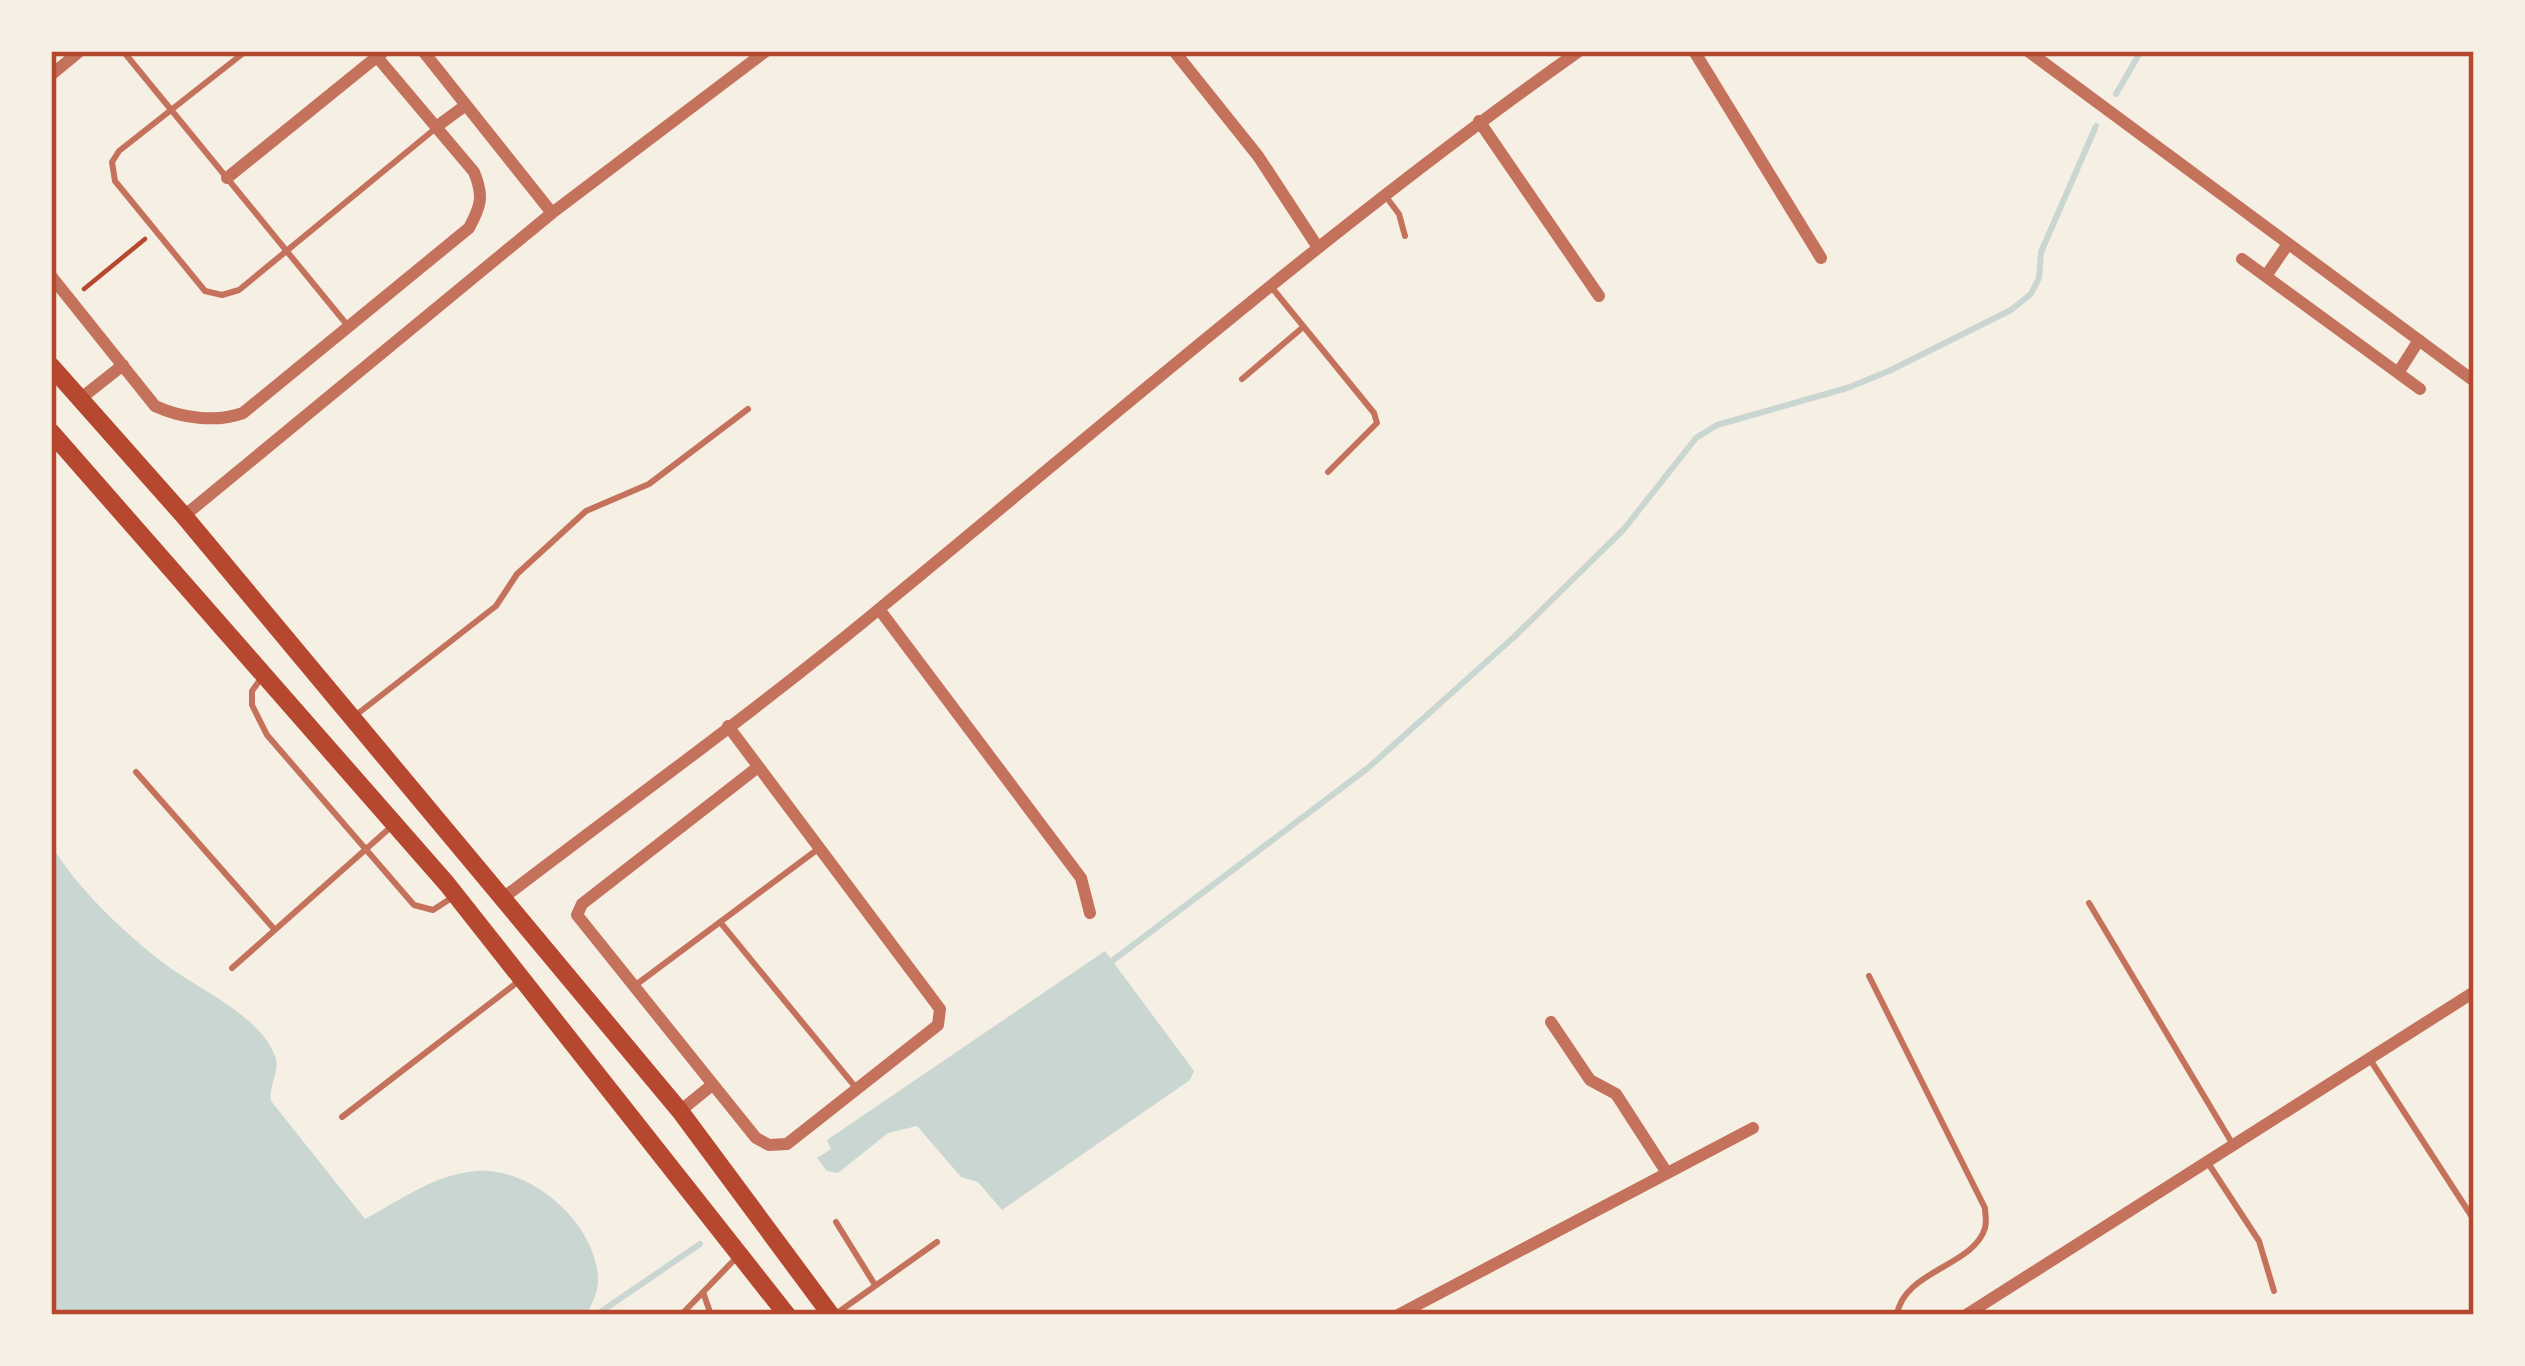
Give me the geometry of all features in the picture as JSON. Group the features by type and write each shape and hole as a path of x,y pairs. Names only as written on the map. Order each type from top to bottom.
{"main road":[{"path":"51,366 184,516 680,1111 833,1315"},
{"path":"51,432 455,896 787,1315"}],"street":[{"path":"51,75 80,51"},
{"path":"423,51 552,213"},
{"path":"184,516 552,213 766,51"},
{"path":"1174,51 1258,156 1317,246"},
{"path":"503,898 879,610 1317,246 1562,56 1579,51"},
{"path":"1694,51 1821,258"},
{"path":"2028,51 2474,381"},
{"path":"51,276 155,406 172,414 227,419 243,413 469,228 482,192 474,172 378,53 226,178"},
{"path":"436,128 466,105"},
{"path":"1479,122 1599,296"},
{"path":"2266,276 2288,244"},
{"path":"2242,259 2420,389"},
{"path":"2398,373 2419,340"},
{"path":"80,399 123,365"},
{"path":"879,610 1081,878 1090,913"},
{"path":"728,726 758,766 942,1013 938,1025 787,1144 778,1146 756,1138 578,921 577,909 758,766"},
{"path":"1966,1315 2474,992"},
{"path":"1551,1022 1590,1080 1616,1094 1667,1173"},
{"path":"680,1111 712,1085"},
{"path":"1399,1315 1753,1128"}],"lane":[{"path":"123,51 348,326"},
{"path":"245,51 119,151 112,162 115,181 205,291 222,295 238,290 436,128"},
{"path":"1384,195 1399,214 1405,236"},
{"path":"1271,286 1374,413 1377,423 1371,434 1328,472"},
{"path":"1242,379 1302,328"},
{"path":"353,717 473,626 496,605 518,574 586,511 649,484 748,409"},
{"path":"264,675 252,691 257,719 364,851 414,905 433,910 455,896"},
{"path":"136,772 275,930"},
{"path":"232,968 394,824"},
{"path":"634,987 819,848"},
{"path":"2089,903 2232,1143"},
{"path":"720,922 856,1089"},
{"path":"1869,976 1985,1208 1985,1228 1976,1243 1904,1294 1897,1315"},
{"path":"342,1117 522,979"},
{"path":"2369,1058 2474,1220"},
{"path":"2206,1160 2259,1241 2274,1291"},
{"path":"836,1222 876,1286"},
{"path":"833,1315 937,1242"},
{"path":"681,1315 740,1254"},
{"path":"703,1292 711,1315"}],"path":[{"path":"70,300 154,231"}],"shaded area":[{"path":"51,845 87,893 130,936 241,1014 267,1041 276,1062 271,1101 365,1219 418,1189 460,1173 497,1172 518,1178 557,1202 586,1238 598,1280 586,1315 51,1315"},
{"path":"1105,951 1194,1071 1190,1080 1002,1210 978,1182 961,1177 917,1126 888,1133 838,1173 827,1171 817,1158 831,1149 827,1140"}],"waterway":[{"path":"2116,94 2141,51"},
{"path":"1112,961 1368,768 1514,637 1624,529 1696,438 1717,425 1847,388 1889,371 2011,310 2031,294 2039,278 2041,252 2096,126"},
{"path":"596,1315 700,1244"}]}
